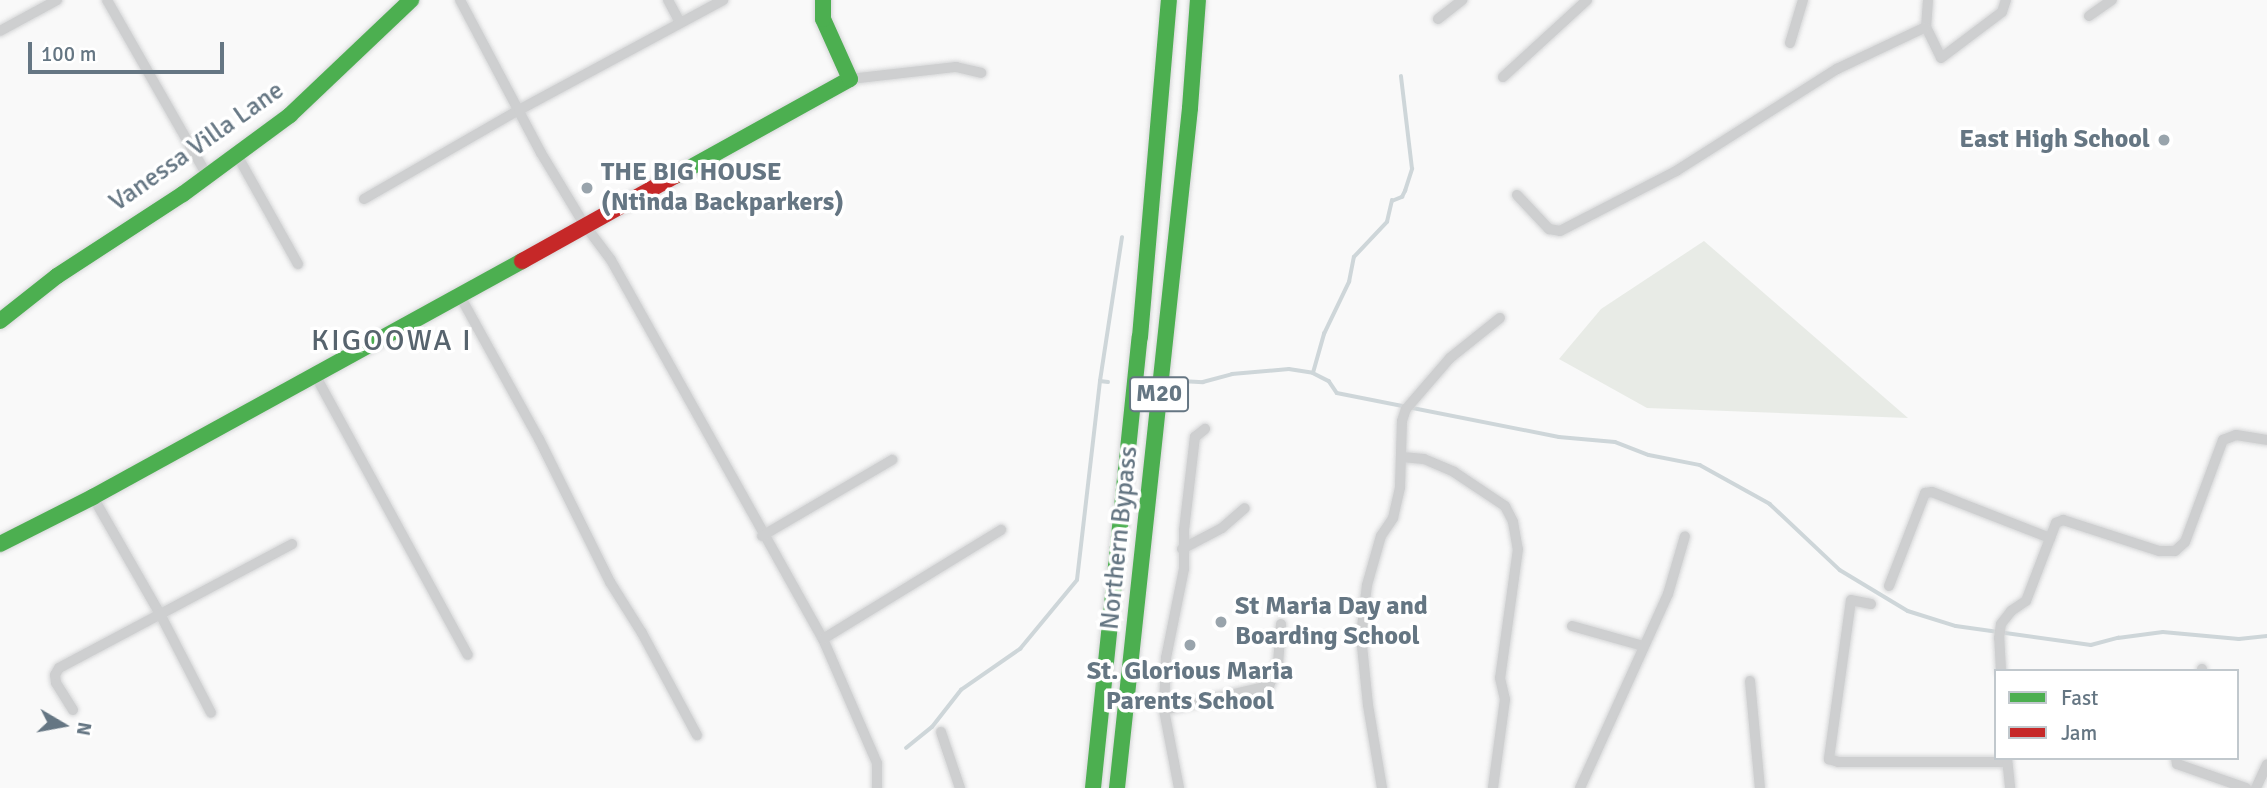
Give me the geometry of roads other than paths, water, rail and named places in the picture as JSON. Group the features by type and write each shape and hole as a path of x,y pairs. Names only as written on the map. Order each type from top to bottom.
{"main road":[{"name":"Vanessa Villa Lane","path":"0,321 57,275 208,177 290,115 411,0"},
{"path":"0,544 460,296 584,224 850,79 822,19 824,0"},
{"name":"Northern Bypass","path":"1093,788 1140,337 1169,0"},
{"name":"Northern Bypass","path":"1117,788 1190,107 1198,0"}],"street":[{"path":"0,32 57,0"},
{"path":"107,0 208,177"},
{"path":"460,0 584,224 606,251 635,301 762,536 823,639 877,764 877,788"},
{"path":"668,0 680,23"},
{"path":"364,199 519,110 723,0"},
{"path":"1438,19 1462,0"},
{"path":"1503,77 1587,0"},
{"path":"1790,43 1803,0"},
{"path":"1928,0 1926,27 1939,57 1943,58 2003,12 2006,0"},
{"path":"2089,16 2112,0"},
{"path":"1517,195 1549,229 1560,231 1676,171 1837,69 1926,27"},
{"path":"850,79 956,67 981,73"},
{"path":"236,155 298,264"},
{"path":"460,296 539,439 610,582 642,633 697,735"},
{"path":"1382,788 1368,705 1361,636 1367,585 1381,536 1393,518 1400,487 1402,421 1406,409 1450,358 1500,318"},
{"path":"314,373 468,655"},
{"path":"1179,788 1164,710 1166,658 1184,569 1182,550 1195,437 1205,429"},
{"path":"2001,669 2001,624 2011,611 2026,601 2056,523 2063,520 2159,551 2175,551 2185,542 2223,439 2236,435 2267,440"},
{"path":"1402,457 1424,459 1454,472 1505,506 1513,522 1518,549 1500,678 1505,699 1493,788"},
{"path":"762,536 892,460"},
{"path":"1889,586 1926,493 1932,492 2050,538"},
{"path":"93,496 160,614 211,713"},
{"path":"1182,550 1222,528 1245,508"},
{"path":"823,639 1001,530"},
{"path":"1580,788 1672,584 1685,536"},
{"path":"73,710 56,682 55,675 59,668 292,544"},
{"path":"1871,604 1851,600 1829,759 1838,762 2007,760 2010,788"},
{"path":"1164,710 1269,686 1278,664 1281,624"},
{"path":"1572,626 1643,646"},
{"path":"1750,681 1760,788"},
{"path":"941,732 960,788"},
{"path":"2176,760 2177,764 2246,788"},
{"path":"2256,788 2267,764"}],"waterway":[{"path":"1313,373 1324,334 1349,282 1354,257 1387,222 1392,201 1402,197 1412,169 1401,77"},
{"path":"906,748 932,727 961,690 1020,649 1077,580 1100,381 1122,238"},
{"path":"1181,381 1203,382 1232,374 1289,369 1313,373 1329,381 1337,393 1559,437 1615,442 1649,455 1700,465 1770,504 1840,570 1908,611 1956,626 2091,645 2163,632 2239,639 2267,636"},
{"path":"1100,381 1108,382"}],"place":[{"name":"East High School","path":"2164,140"},
{"name":"THE BIG HOUSE (Ntinda Backparkers)","path":"587,188"},
{"name":"St Maria Day and Boarding School","path":"1221,622"},
{"name":"St. Glorious Maria Parents School","path":"1190,645"}],"district":[{"name":"KIGOOWA I","path":"392,341"}]}
